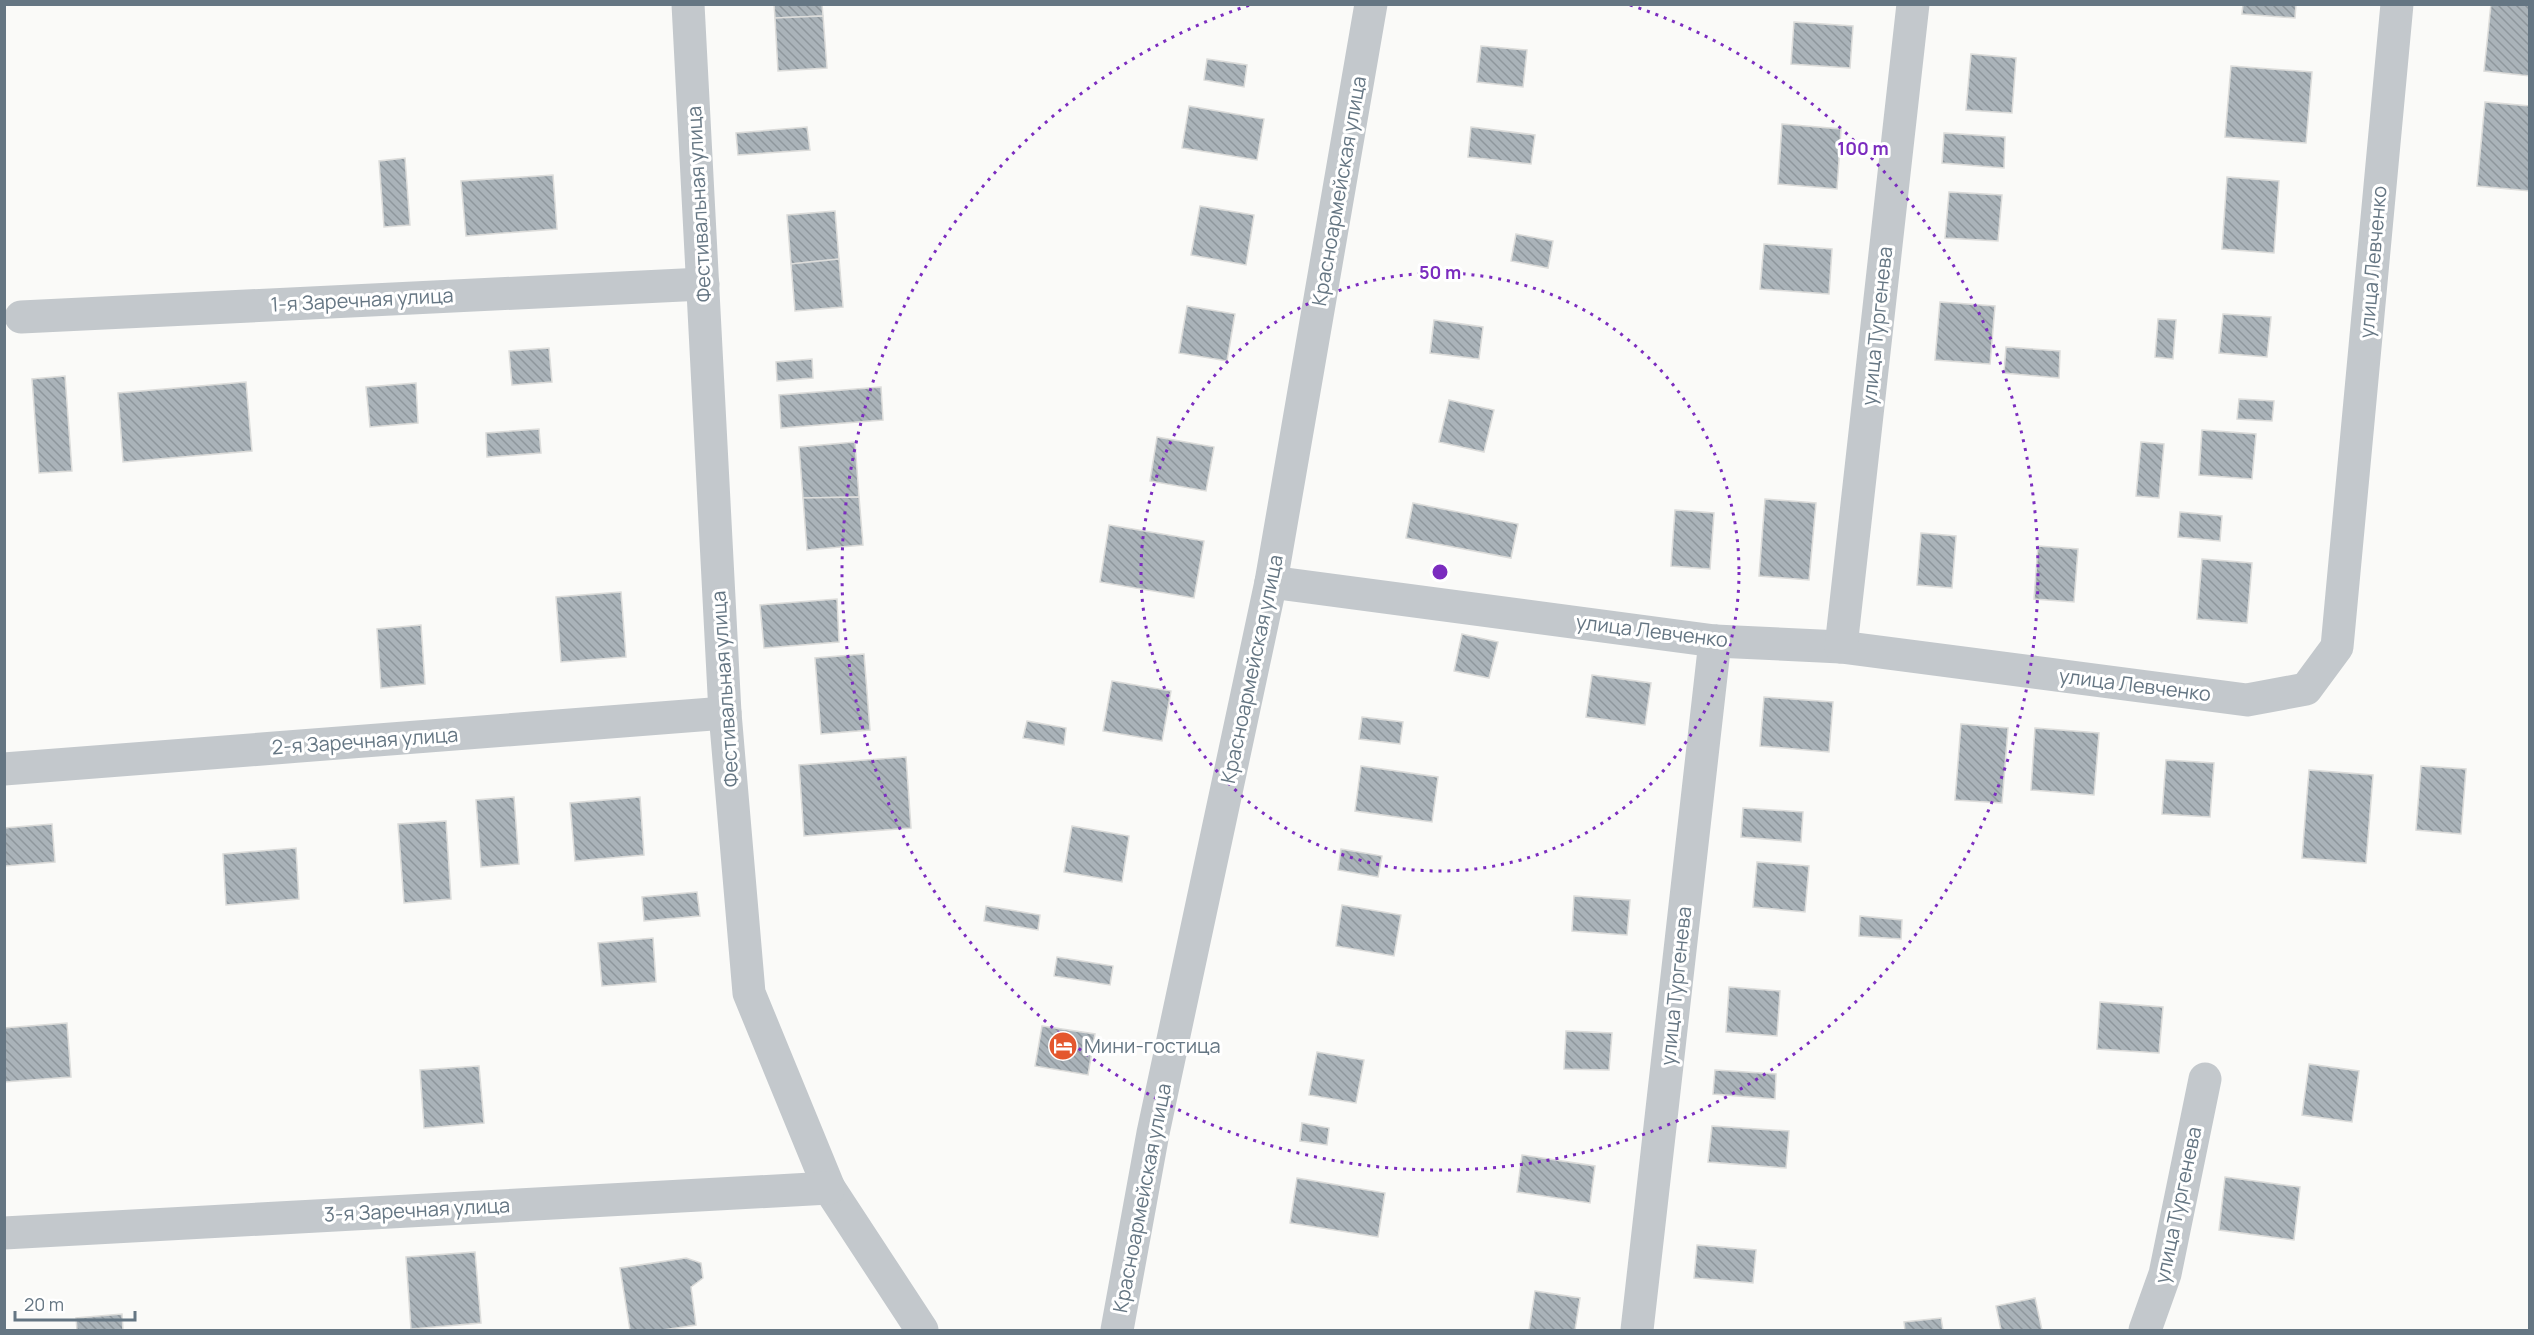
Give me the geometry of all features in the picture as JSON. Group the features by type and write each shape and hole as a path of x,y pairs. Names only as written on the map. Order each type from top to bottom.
{"street":[{"name":"Фестивальная улица","path":"688,4 725,713 749,993 829,1188 922,1330"},
{"name":"Красноармейская улица","path":"1117,1330 1153,1133 1271,582 1371,4"},
{"name":"улица Тургенева","path":"1841,647 1913,4"},
{"name":"улица Левченко","path":"1271,582 1715,641 1841,647 2247,700 2306,689 2337,647 2397,4"},
{"name":"1-я Заречная улица","path":"21,317 703,284"},
{"name":"улица Тургенева","path":"1637,1330 1715,641"},
{"name":"2-я Заречная улица","path":"4,769 725,713"},
{"name":"улица Тургенева","path":"2145,1330 2165,1274 2205,1079"},
{"name":"3-я Заречная улица","path":"4,1233 829,1188"}],"building":[{"path":"774,4 822,4 823,16 775,18"},
{"path":"2243,4 2296,4 2295,18 2242,14"},
{"path":"2491,4 2530,4 2530,76 2484,71"},
{"path":"823,16 827,68 778,71 775,18"},
{"path":"1794,22 1853,26 1850,68 1791,64"},
{"path":"1481,46 1527,50 1523,87 1477,82"},
{"path":"1971,54 2016,58 2012,113 1966,110"},
{"path":"1207,59 1247,65 1244,87 1204,80"},
{"path":"2231,66 2312,72 2306,143 2225,137"},
{"path":"2485,102 2530,106 2530,191 2477,186"},
{"path":"1189,106 1264,119 1257,160 1182,148"},
{"path":"1782,124 1841,129 1837,189 1778,184"},
{"path":"807,127 810,150 738,155 736,133"},
{"path":"1471,127 1535,135 1531,164 1468,157"},
{"path":"1944,133 2005,137 2004,168 1942,163"},
{"path":"405,158 410,225 384,227 379,161"},
{"path":"553,175 557,229 466,236 461,181"},
{"path":"2227,177 2279,181 2274,253 2222,249"},
{"path":"1949,192 2002,195 1998,241 1945,238"},
{"path":"1200,206 1254,215 1246,265 1191,255"},
{"path":"835,211 839,259 791,264 787,215"},
{"path":"1516,234 1553,241 1548,268 1511,261"},
{"path":"1764,244 1832,249 1829,294 1760,289"},
{"path":"839,259 843,307 795,311 791,264"},
{"path":"1940,302 1995,306 1990,364 1935,360"},
{"path":"1187,306 1235,314 1227,361 1179,353"},
{"path":"2223,314 2271,317 2267,357 2219,353"},
{"path":"2158,319 2176,320 2173,359 2155,357"},
{"path":"1434,320 1483,327 1479,359 1430,353"},
{"path":"2006,347 2060,351 2059,378 2004,373"},
{"path":"549,348 552,382 512,385 509,351"},
{"path":"812,359 813,378 777,381 776,362"},
{"path":"65,376 72,471 39,473 32,379"},
{"path":"246,382 252,451 123,462 118,393"},
{"path":"416,383 418,423 370,427 366,387"},
{"path":"881,387 883,420 781,428 779,395"},
{"path":"2239,399 2274,401 2272,421 2237,419"},
{"path":"1449,400 1494,410 1484,452 1439,442"},
{"path":"539,429 541,453 487,457 486,433"},
{"path":"2202,430 2256,434 2252,479 2199,475"},
{"path":"1157,437 1214,447 1206,491 1150,481"},
{"path":"855,442 859,497 803,498 799,447"},
{"path":"2141,442 2164,444 2159,498 2136,496"},
{"path":"859,497 863,545 807,550 803,498"},
{"path":"1765,499 1816,503 1809,580 1759,576"},
{"path":"1413,503 1518,524 1511,558 1406,538"},
{"path":"1675,510 1714,513 1710,569 1671,566"},
{"path":"2180,512 2222,516 2220,541 2178,537"},
{"path":"1109,525 1204,541 1194,598 1100,582"},
{"path":"1921,533 1956,536 1952,588 1917,585"},
{"path":"2038,546 2078,549 2074,602 2034,599"},
{"path":"2202,559 2252,563 2247,623 2197,619"},
{"path":"621,592 626,657 561,662 556,597"},
{"path":"837,599 839,642 764,648 760,605"},
{"path":"421,625 425,684 381,688 377,629"},
{"path":"1462,634 1498,642 1489,678 1454,671"},
{"path":"864,654 870,730 821,734 815,658"},
{"path":"1592,675 1651,683 1645,725 1586,717"},
{"path":"1112,681 1171,691 1162,741 1103,731"},
{"path":"1764,697 1833,702 1829,752 1760,746"},
{"path":"1362,717 1403,722 1400,744 1359,739"},
{"path":"1027,721 1066,728 1064,745 1023,738"},
{"path":"1961,724 2008,728 2002,803 1955,800"},
{"path":"2035,728 2099,733 2094,795 2031,790"},
{"path":"906,757 911,828 804,836 799,765"},
{"path":"2166,760 2214,763 2210,817 2162,814"},
{"path":"1361,766 1438,777 1432,822 1355,811"},
{"path":"2421,766 2466,769 2461,834 2416,830"},
{"path":"2309,770 2373,775 2366,863 2302,858"},
{"path":"514,797 519,864 481,867 476,800"},
{"path":"640,797 644,855 575,861 570,803"},
{"path":"1743,808 1803,812 1801,842 1741,837"},
{"path":"446,821 451,899 404,903 398,824"},
{"path":"52,824 55,862 4,866 4,828"},
{"path":"1072,826 1129,836 1122,882 1064,872"},
{"path":"296,848 299,899 226,905 223,854"},
{"path":"1341,849 1382,856 1378,877 1338,870"},
{"path":"1757,862 1809,866 1805,912 1753,907"},
{"path":"697,892 700,916 644,921 642,897"},
{"path":"1574,896 1630,900 1627,935 1572,931"},
{"path":"1342,905 1401,915 1394,956 1336,946"},
{"path":"986,906 1040,915 1038,930 984,921"},
{"path":"1860,916 1902,920 1901,939 1859,936"},
{"path":"653,938 656,982 602,986 598,943"},
{"path":"1057,957 1113,966 1110,985 1054,976"},
{"path":"1729,987 1780,991 1777,1036 1726,1032"},
{"path":"2100,1002 2163,1007 2159,1053 2097,1049"},
{"path":"67,1023 71,1077 4,1082 4,1028"},
{"path":"1042,1026 1095,1034 1088,1075 1035,1066"},
{"path":"1566,1031 1612,1033 1609,1070 1564,1069"},
{"path":"1317,1052 1364,1060 1356,1103 1309,1095"},
{"path":"2309,1064 2359,1071 2352,1122 2302,1115"},
{"path":"479,1066 484,1123 424,1128 420,1070"},
{"path":"1715,1070 1776,1074 1775,1099 1713,1094"},
{"path":"1302,1123 1329,1128 1327,1145 1300,1141"},
{"path":"1712,1126 1789,1131 1786,1168 1708,1162"},
{"path":"1522,1155 1595,1166 1590,1203 1517,1192"},
{"path":"2225,1177 2300,1187 2294,1240 2219,1230"},
{"path":"1297,1178 1385,1193 1378,1237 1290,1223"},
{"path":"1697,1245 1756,1250 1753,1283 1694,1278"},
{"path":"475,1252 481,1323 411,1329 406,1257"},
{"path":"686,1258 701,1263 703,1278 691,1287 696,1325 663,1330 630,1330 620,1268"},
{"path":"1535,1291 1580,1298 1575,1330 1529,1330"},
{"path":"2035,1298 2042,1330 2001,1330 1996,1306"},
{"path":"122,1314 123,1330 77,1330 76,1318"},
{"path":"1941,1318 1943,1330 1905,1330 1904,1322"}],"place":[{"name":"Мини-гостица","path":"1063,1046"}]}
